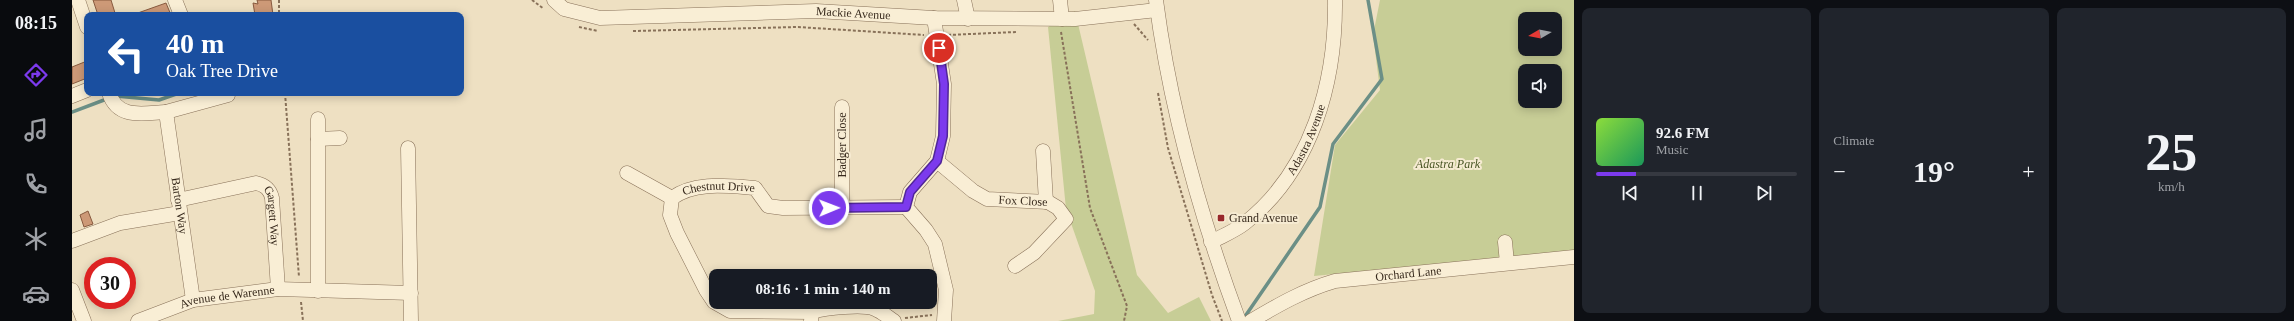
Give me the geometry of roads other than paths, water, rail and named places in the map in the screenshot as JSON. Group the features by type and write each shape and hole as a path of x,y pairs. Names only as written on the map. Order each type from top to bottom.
{"street":[{"path":"78,0 84,18"},
{"path":"175,0 180,12"},
{"path":"964,0 968,19"},
{"path":"1058,24 1060,0"},
{"name":"Adastra Avenue","path":"1211,242 1245,224 1271,198 1305,150 1314,128 1329,78 1335,0"},
{"path":"1157,5 1176,110 1211,242 1239,321"},
{"name":"Mackie Avenue","path":"552,6 600,18 816,11 1058,24 1157,5"},
{"path":"906,207 910,192 937,161 943,136 944,84 938,35 934,18"},
{"path":"72,96 84,91"},
{"path":"110,96 113,104 123,111 138,114 166,112 224,96"},
{"name":"Badger Close","path":"842,107 842,208"},
{"name":"Barton Way","path":"166,112 192,300"},
{"path":"318,119 318,291"},
{"path":"318,139 340,138"},
{"path":"408,148 411,293 410,321"},
{"path":"1042,151 1046,202"},
{"name":"Fox Close","path":"937,161 973,191 987,199 1046,202 1058,208 1066,219 1034,253 1014,266"},
{"path":"627,173 658,188 672,198"},
{"name":"Gargett Way","path":"72,241 120,223 256,183 264,185 270,192 272,198 278,289"},
{"name":"Chestnut Drive","path":"842,208 804,209 768,206 755,188 727,186 692,188 672,198 670,215 677,233 706,290 714,302 730,311 812,316 824,309 874,309 894,321"},
{"path":"842,208 906,207 926,230 935,244 946,290 940,318"},
{"path":"1505,242 1507,263"},
{"name":"Orchard Lane","path":"1251,321 1281,303 1316,287 1334,281 1574,257"},
{"name":"Avenue de Warenne","path":"138,321 192,300 278,289 411,293"},
{"path":"72,290 84,321"}],"waterway":[{"path":"1246,315 1320,207 1333,144 1382,79 1368,0"},
{"path":"116,96 159,100 170,96"},
{"path":"72,112 104,100"}],"place":[{"name":"Grand Avenue","path":"1221,218"}],"park label":[{"name":"Adastra Park","path":"1448,164"}]}
